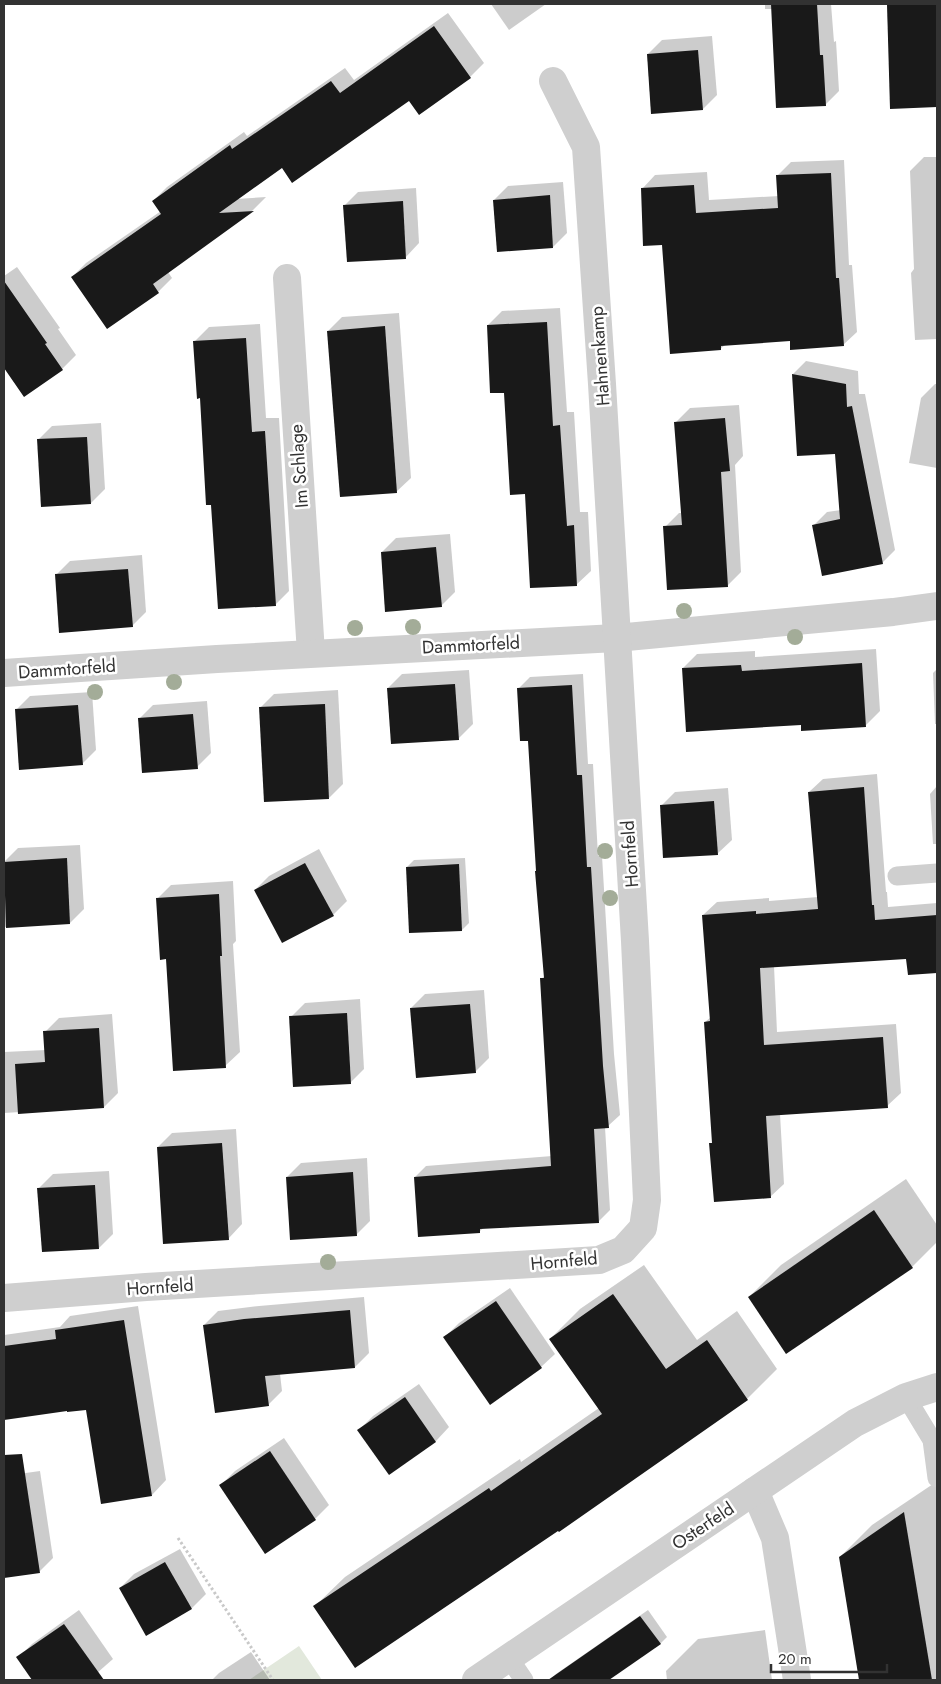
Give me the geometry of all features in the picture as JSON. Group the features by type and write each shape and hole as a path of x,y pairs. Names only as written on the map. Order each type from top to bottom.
{"street":[{"name":"Hahnenkamp","path":"553,81 586,147 602,384 616,638"},
{"name":"Im Schlage","path":"287,278 311,653"},
{"name":"Dammtorfeld","path":"4,673 311,653 616,638 893,612 937,606"},
{"name":"Hornfeld","path":"4,1298 146,1287 598,1260 623,1250 643,1228 647,1200 635,942 616,638"},
{"name":"Osterfeld","path":"476,1680 856,1423 906,1397 937,1387"},
{"path":"755,1491 775,1538 797,1680"}],"lane":[{"path":"897,876 937,873"},
{"path":"906,1397 932,1440 937,1478"},
{"path":"509,1658 524,1680"}],"path":[{"path":"178,1538 273,1680"}],"shaded area":[{"path":"299,1646 322,1680 249,1680"}],"building":[{"path":"771,4 817,4 826,106 776,108"},
{"path":"887,4 937,4 937,107 890,109"},
{"path":"434,26 471,78 419,115 409,101 292,183 282,168 219,213 254,211 153,284 159,293 107,329 71,277 161,214 152,201 230,145 232,149 331,81 340,93"},
{"path":"698,50 703,110 651,114 647,54"},
{"path":"831,173 836,278 839,278 844,346 790,350 790,341 721,346 721,350 670,354 662,245 643,246 641,188 694,185 696,213 778,208 776,175"},
{"path":"550,195 553,248 497,252 493,200"},
{"path":"403,201 406,259 347,262 343,205"},
{"path":"4,281 47,343 45,344 63,370 24,397 4,368"},
{"path":"547,322 553,426 560,425 567,526 574,525 577,586 530,588 525,494 510,495 504,393 490,393 487,325"},
{"path":"385,326 397,493 340,497 327,331"},
{"path":"246,338 252,432 265,431 276,606 218,609 211,505 206,505 200,398 197,399 193,341"},
{"path":"792,374 846,384 847,407 852,406 883,564 822,576 812,525 840,519 835,454 797,456"},
{"path":"725,418 730,471 721,472 728,587 667,590 663,526 682,525 674,422"},
{"path":"87,437 91,504 41,507 37,439"},
{"path":"436,547 442,607 385,612 381,552"},
{"path":"128,569 133,627 59,633 55,574"},
{"path":"862,663 866,727 801,731 801,725 686,732 682,668 741,665 742,671"},
{"path":"455,684 459,740 391,744 387,688"},
{"path":"572,685 577,775 582,775 587,867 591,867 603,1066 609,1128 594,1129 599,1223 480,1229 480,1233 418,1237 414,1177 551,1166 540,978 544,978 535,871 528,741 520,741 517,688"},
{"path":"325,704 329,799 264,802 259,707"},
{"path":"78,705 83,765 19,770 15,709"},
{"path":"193,714 198,769 142,773 138,718"},
{"path":"864,787 872,905 874,905 875,920 937,915 937,973 908,975 906,959 760,968 764,1045 883,1037 888,1108 766,1116 771,1198 714,1202 709,1143 712,1143 704,1022 710,1021 702,915 756,911 756,914 818,909 808,792"},
{"path":"714,801 718,855 663,858 660,805"},
{"path":"67,858 70,924 6,928 4,862"},
{"path":"305,863 334,916 282,943 254,890"},
{"path":"459,864 462,931 409,933 406,867"},
{"path":"219,894 226,1068 173,1071 166,959 160,960 156,898"},
{"path":"470,1004 476,1073 416,1078 410,1008"},
{"path":"347,1013 351,1084 293,1087 289,1016"},
{"path":"99,1028 104,1108 18,1114 15,1064 45,1062 43,1031"},
{"path":"222,1143 229,1240 163,1244 157,1147"},
{"path":"353,1172 357,1236 290,1240 286,1177"},
{"path":"95,1185 99,1249 42,1252 37,1188"},
{"path":"874,1210 913,1268 786,1354 748,1297"},
{"path":"613,1294 666,1369 707,1340 748,1400 559,1532 355,1668 313,1606 489,1488 491,1491 602,1414 549,1339"},
{"path":"496,1301 542,1368 490,1405 443,1337"},
{"path":"350,1310 355,1368 265,1376 269,1406 215,1413 203,1325 244,1319"},
{"path":"124,1320 152,1496 101,1504 86,1410 4,1420 4,1346 56,1339 55,1330"},
{"path":"405,1397 436,1442 389,1475 357,1430"},
{"path":"270,1451 316,1520 265,1554 219,1485"},
{"path":"22,1454 40,1573 4,1578 4,1455"},
{"path":"904,1512 932,1680 859,1680 839,1557"},
{"path":"165,1562 192,1609 146,1636 119,1588"},
{"path":"640,1616 661,1644 609,1680 548,1680"},
{"path":"64,1624 104,1680 32,1680 16,1657"}]}
